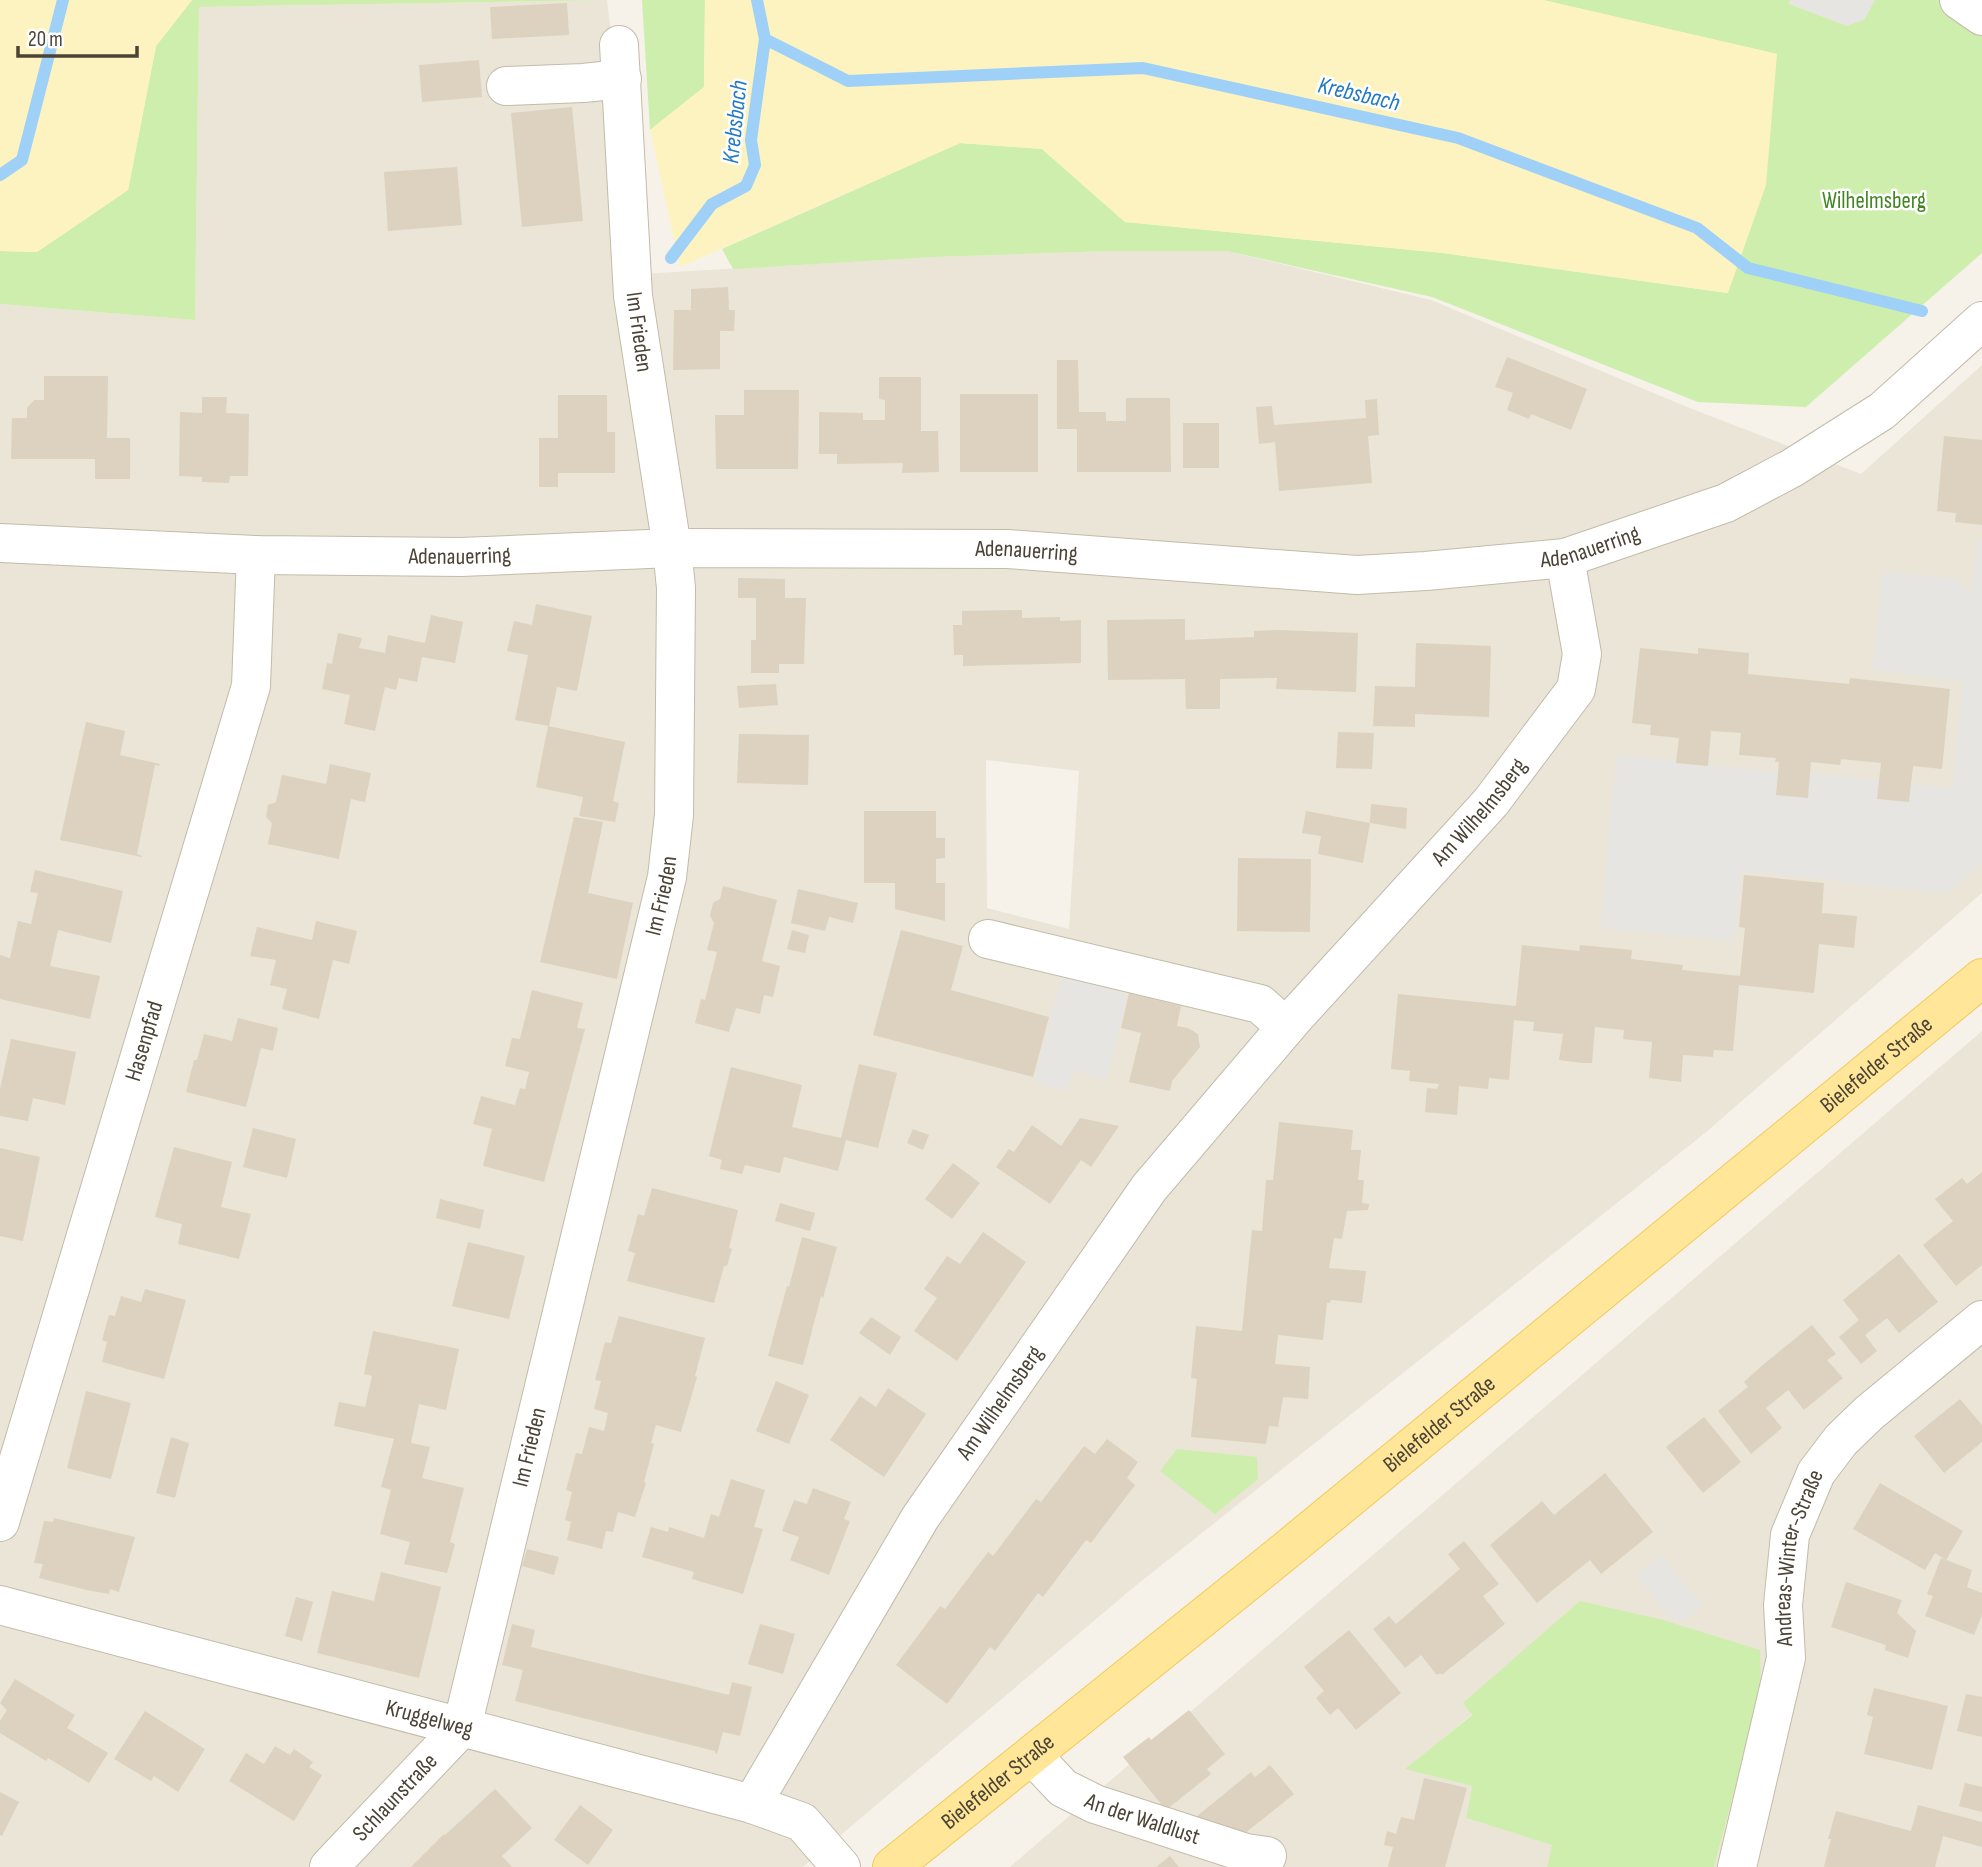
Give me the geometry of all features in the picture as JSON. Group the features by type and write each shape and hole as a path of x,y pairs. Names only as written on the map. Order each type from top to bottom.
{"main road":[{"name":"Bielefelder Straße","path":"891,1867 1289,1548 1982,978"}],"street":[{"path":"1959,0 1982,16"},
{"name":"Im Frieden","path":"462,1727 667,877 674,815 676,587 633,296 620,62 583,83 506,86"},
{"name":"Adenauerring","path":"0,542 256,555 461,557 672,548 1007,549 1357,575 1565,558 1726,503 1792,468 1881,411 1982,321"},
{"name":"Hasenpfad","path":"0,1522 251,685 256,555"},
{"name":"Am Wilhelmsberg","path":"752,1804 920,1518 1149,1188 1286,1027 1491,802 1576,689 1582,654 1565,558"},
{"path":"988,939 1260,1004 1286,1027"},
{"name":"Andreas-Winter-Straße","path":"1737,1867 1786,1658 1783,1605 1790,1535 1816,1473 1841,1440 1869,1413 1982,1320"},
{"name":"Kruggelweg","path":"0,1605 752,1804 802,1822 841,1867"},
{"name":"Schlaunstraße","path":"329,1867 462,1727"},
{"name":"An der Waldlust","path":"1032,1755 1063,1787 1095,1804 1246,1853 1267,1856"}],"shaded area":[{"path":"607,0 640,274 934,257 1110,251 1227,251 1431,300 1692,409 1861,474 1982,365 1982,893 1705,1133 1134,1587 803,1867 0,1867 0,304 195,320 199,7","holes":["986,760 1079,771 1069,929 987,908"]},
{"path":"1790,0 1875,0 1864,20 1847,26 1789,4"},
{"path":"1977,540 1982,540 1982,863 1947,893 1741,871 1734,941 1600,928 1617,755 1778,771 1776,794 1807,798 1810,774 1879,780 1909,802 1911,784 1952,787 1964,681 1872,670 1883,571 1959,579 1971,593"},
{"path":"1061,977 1128,994 1107,1079 1073,1071 1068,1091 1034,1083"},
{"path":"1982,1031 1982,1867 1714,1867 1761,1692 1463,1703 1472,1714 1406,1769 1472,1786 1466,1818 1553,1845 1547,1867 1010,1867"},
{"path":"1661,1555 1703,1605 1684,1621 1670,1617 1636,1575"}],"green space":[{"path":"192,0 607,0 199,7 195,320 0,304 0,251 37,252 128,190 156,46"},
{"path":"642,0 705,0 704,87 650,130"},
{"name":"Wilhelmsberg","path":"1543,0 1982,0 1982,253 1806,407 1698,402 1432,297 1227,251 1110,251 934,257 733,269 722,249 960,143 1042,149 1125,222 1443,253 1727,293 1777,54"},
{"path":"1177,1449 1257,1457 1258,1479 1215,1514 1160,1471"},
{"path":"1580,1601 1663,1620 1760,1650 1761,1692 1714,1867 1547,1867 1552,1845 1466,1818 1472,1786 1405,1769 1472,1715 1463,1703"}],"sand":[{"path":"0,0 192,0 156,46 128,190 37,252 0,251"},
{"path":"705,0 1543,0 1777,54 1766,185 1728,293 1443,253 1125,222 1042,149 960,143 680,267 650,130 704,87"}],"building":[{"path":"567,3 569,35 492,39 490,7"},
{"path":"479,60 482,97 422,102 419,65"},
{"path":"572,107 583,221 522,227 511,113"},
{"path":"457,167 462,225 388,231 384,172"},
{"path":"728,287 729,310 735,310 734,331 720,331 720,369 673,370 674,310 691,310 691,289"},
{"path":"1507,357 1587,389 1571,430 1531,414 1529,419 1507,410 1513,393 1495,387"},
{"path":"1057,360 1078,360 1079,412 1106,412 1106,421 1126,421 1126,398 1170,398 1171,472 1077,472 1077,429 1057,429"},
{"path":"44,376 108,376 107,438 130,438 130,479 95,479 95,459 11,459 12,418 27,418 27,408 34,400 44,400"},
{"path":"879,377 921,377 921,431 938,431 939,472 902,473 903,463 837,464 837,454 819,454 819,412 863,413 863,420 885,420 885,400 879,399"},
{"path":"744,390 799,390 798,469 716,469 715,415 744,415"},
{"path":"960,394 1038,394 1038,472 960,472"},
{"path":"558,395 607,395 607,432 615,432 615,473 558,473 558,487 539,487 539,438 558,438"},
{"path":"202,397 227,397 226,413 249,414 248,476 230,476 229,483 202,482 202,477 179,476 180,412 202,413"},
{"path":"1377,399 1379,435 1368,436 1372,483 1279,491 1275,442 1259,444 1256,407 1272,406 1274,425 1366,418 1365,400"},
{"path":"1183,423 1219,423 1219,468 1183,468"},
{"path":"1944,436 1982,440 1982,525 1955,522 1956,513 1937,511"},
{"path":"738,578 785,579 785,598 806,598 804,664 779,664 779,673 751,673 751,640 756,640 756,598 738,598"},
{"path":"536,604 592,616 577,691 557,687 549,726 515,720 528,655 507,651 514,621 532,625"},
{"path":"1022,610 1022,618 1060,617 1060,621 1081,620 1081,663 963,666 963,655 954,655 953,625 962,625 962,611"},
{"path":"431,615 463,622 455,663 422,657 417,682 399,678 396,690 385,687 375,731 344,724 350,695 322,689 327,663 332,664 338,633 362,638 359,648 385,653 388,635 425,643"},
{"path":"1185,619 1185,640 1254,637 1254,631 1278,630 1358,633 1356,692 1276,689 1277,678 1220,679 1220,709 1186,709 1185,679 1108,680 1107,620"},
{"path":"1416,643 1491,646 1489,717 1415,714 1415,727 1373,726 1375,686 1415,687"},
{"path":"1640,648 1698,654 1698,648 1749,653 1748,674 1849,684 1850,678 1950,689 1942,769 1913,766 1909,802 1877,799 1881,763 1841,759 1840,765 1811,762 1808,798 1776,795 1779,762 1775,762 1776,758 1739,755 1741,733 1711,731 1708,766 1676,763 1679,738 1650,735 1651,725 1632,723"},
{"path":"776,684 778,705 739,708 737,686"},
{"path":"86,722 125,731 120,755 160,764 155,765 137,854 142,857 60,840"},
{"path":"548,726 625,742 613,801 619,803 615,822 579,816 583,797 536,787"},
{"path":"1338,732 1374,733 1372,769 1336,768"},
{"path":"739,734 809,735 808,785 737,783"},
{"path":"330,764 371,773 365,802 351,799 339,859 268,844 272,823 266,817 268,805 276,802 282,775 326,784"},
{"path":"1371,804 1407,808 1406,829 1370,823"},
{"path":"864,811 936,811 936,838 945,838 945,858 936,859 936,883 945,883 945,921 895,909 895,883 864,883"},
{"path":"1306,811 1370,823 1363,863 1318,854 1321,836 1302,833"},
{"path":"574,817 603,822 588,893 633,903 617,979 540,962"},
{"path":"1238,858 1311,859 1310,932 1237,931"},
{"path":"35,870 123,891 111,943 58,930 50,966 100,976 90,1019 0,999 0,955 10,958 18,921 31,924 38,893 30,892"},
{"path":"1744,875 1824,883 1822,913 1857,916 1854,948 1819,944 1814,993 1739,985 1733,1051 1714,1050 1713,1057 1683,1055 1681,1082 1649,1078 1652,1042 1623,1039 1624,1030 1595,1027 1592,1063 1583,1063 1559,1060 1563,1034 1533,1031 1534,1022 1514,1020 1509,1080 1489,1078 1488,1089 1459,1086 1457,1115 1425,1112 1427,1088 1437,1089 1439,1084 1409,1081 1410,1071 1391,1069 1398,994 1516,1006 1522,945 1579,951 1580,945 1632,950 1631,959 1683,965 1682,970 1740,976 1745,928 1739,927"},
{"path":"723,886 777,900 762,961 780,966 773,997 764,995 760,1014 736,1008 729,1032 695,1023 701,999 705,1000 717,952 707,950 714,923 710,916 713,903 720,899"},
{"path":"798,889 858,903 853,923 829,917 825,931 791,923"},
{"path":"316,921 357,931 349,964 333,960 319,1019 282,1009 287,989 270,985 276,960 250,956 257,927 312,940"},
{"path":"792,930 809,935 805,953 787,949"},
{"path":"901,930 963,946 951,990 1049,1017 1033,1077 873,1035"},
{"path":"532,990 583,1003 577,1028 585,1029 544,1182 483,1166 492,1129 473,1124 481,1096 515,1105 520,1088 525,1089 529,1072 505,1066 512,1038 520,1039"},
{"path":"1129,993 1181,1006 1177,1026 1198,1034 1200,1047 1172,1081 1170,1091 1129,1082 1141,1033 1121,1028"},
{"path":"238,1018 278,1028 273,1051 261,1048 246,1107 186,1092 204,1034 232,1041"},
{"path":"11,1039 76,1052 65,1105 33,1098 28,1121 0,1116 0,1089"},
{"path":"859,1064 897,1073 878,1148 846,1140 838,1171 784,1157 780,1173 745,1165 742,1174 720,1169 722,1160 709,1156 731,1067 802,1085 792,1127 841,1138"},
{"path":"1080,1118 1119,1126 1091,1167 1081,1160 1050,1204 996,1167 1009,1149 1014,1152 1032,1125 1061,1146"},
{"path":"1279,1122 1353,1130 1351,1150 1361,1150 1358,1180 1364,1180 1362,1203 1369,1204 1368,1210 1347,1211 1342,1239 1334,1238 1329,1268 1366,1271 1362,1303 1331,1300 1327,1303 1323,1340 1278,1335 1275,1364 1310,1367 1308,1399 1283,1397 1278,1427 1269,1426 1266,1444 1191,1437 1197,1379 1191,1378 1196,1326 1242,1331 1252,1230 1262,1231 1266,1180 1273,1180"},
{"path":"253,1128 296,1139 287,1178 243,1167"},
{"path":"913,1129 929,1135 923,1150 907,1143"},
{"path":"174,1147 232,1162 221,1207 251,1214 239,1259 178,1244 182,1224 155,1217"},
{"path":"0,1148 40,1157 23,1241 0,1236"},
{"path":"953,1163 980,1183 952,1219 925,1199"},
{"path":"1982,1172 1982,1265 1956,1286 1923,1245 1953,1221 1935,1199 1962,1178 1967,1184"},
{"path":"652,1188 738,1210 729,1248 732,1249 727,1266 724,1266 714,1303 627,1281 635,1253 628,1251 638,1214 644,1216"},
{"path":"440,1199 484,1210 480,1229 436,1218"},
{"path":"780,1203 815,1213 810,1231 775,1221"},
{"path":"983,1232 1026,1262 957,1361 914,1331 937,1298 924,1289 947,1256 960,1264"},
{"path":"802,1237 837,1247 803,1365 768,1356"},
{"path":"468,1242 525,1256 509,1319 452,1306"},
{"path":"1899,1254 1938,1302 1899,1333 1887,1318 1865,1335 1877,1351 1861,1364 1839,1337 1859,1320 1843,1300"},
{"path":"145,1289 186,1300 164,1379 102,1362 107,1342 102,1340 109,1315 115,1316 121,1296 141,1302"},
{"path":"619,1316 705,1338 681,1432 656,1425 644,1482 646,1483 635,1517 618,1512 613,1532 606,1531 602,1549 567,1540 571,1522 565,1520 572,1492 566,1490 576,1453 582,1454 589,1427 604,1431 608,1413 594,1409 601,1381 595,1380 605,1342 611,1343"},
{"path":"871,1317 901,1337 890,1355 859,1333"},
{"path":"1812,1325 1836,1354 1827,1360 1843,1378 1804,1410 1788,1390 1766,1408 1782,1428 1751,1454 1718,1411 1748,1387 1744,1382"},
{"path":"373,1331 459,1349 446,1410 419,1404 411,1443 430,1447 422,1478 464,1488 450,1542 455,1544 447,1573 404,1564 410,1542 380,1534 391,1490 381,1487 394,1439 334,1426 339,1402 365,1407 372,1376 364,1374"},
{"path":"776,1381 809,1395 789,1444 756,1431"},
{"path":"888,1388 926,1414 884,1477 830,1440 860,1396 876,1407"},
{"path":"86,1391 131,1403 111,1479 67,1468"},
{"path":"1960,1399 1982,1425 1982,1442 1944,1473 1914,1436"},
{"path":"1704,1417 1741,1462 1703,1493 1666,1447"},
{"path":"171,1437 189,1443 175,1498 156,1493"},
{"path":"1107,1439 1138,1462 1127,1478 1135,1485 1091,1543 1086,1540 1043,1597 1038,1593 995,1651 990,1647 947,1704 896,1665 940,1606 945,1609 988,1552 993,1556 1036,1499 1041,1502 1084,1446 1095,1454"},
{"path":"1605,1473 1653,1532 1601,1574 1590,1560 1537,1603 1490,1545 1542,1501 1554,1515"},
{"path":"731,1479 765,1490 754,1527 763,1529 743,1594 692,1579 694,1572 642,1557 651,1527 668,1532 669,1527 704,1538 711,1514 719,1517"},
{"path":"1880,1483 1963,1531 1946,1560 1935,1553 1925,1570 1853,1529"},
{"path":"813,1488 851,1502 844,1519 850,1521 829,1575 790,1560 799,1537 782,1531 794,1500 807,1504"},
{"path":"54,1518 135,1537 119,1592 110,1589 109,1594 39,1578 43,1564 34,1563 44,1521 53,1522"},
{"path":"1464,1541 1499,1584 1483,1596 1505,1624 1443,1674 1436,1674 1421,1655 1405,1668 1373,1629 1389,1616 1396,1624 1460,1569 1448,1554"},
{"path":"527,1549 559,1557 554,1575 522,1566"},
{"path":"1941,1558 1972,1570 1967,1587 1982,1593 1982,1615 1974,1635 1925,1616 1933,1596 1927,1594"},
{"path":"381,1572 441,1587 419,1678 317,1653 332,1591 374,1601"},
{"path":"1846,1582 1902,1600 1897,1613 1916,1631 1908,1658 1885,1650 1886,1645 1831,1627"},
{"path":"296,1597 313,1602 302,1641 285,1636"},
{"path":"512,1624 535,1630 531,1647 729,1695 732,1682 752,1687 740,1736 723,1732 717,1754 715,1751 515,1701 523,1670 502,1665"},
{"path":"760,1624 795,1634 783,1674 748,1664"},
{"path":"1349,1630 1401,1693 1356,1730 1338,1708 1330,1715 1316,1698 1324,1691 1304,1667"},
{"path":"15,1679 75,1715 67,1728 108,1753 89,1783 0,1733 0,1721 7,1710 0,1703"},
{"path":"1874,1688 1948,1706 1932,1770 1864,1754 1873,1717 1867,1715"},
{"path":"1966,1694 1982,1697 1982,1737 1957,1731"},
{"path":"1189,1710 1225,1754 1207,1769 1211,1774 1166,1810 1123,1757 1149,1737 1151,1740"},
{"path":"145,1711 205,1749 178,1792 154,1776 151,1781 114,1759"},
{"path":"275,1746 290,1755 294,1749 313,1762 309,1767 322,1775 294,1821 229,1781 246,1753 264,1764"},
{"path":"1270,1765 1294,1794 1244,1834 1191,1821 1251,1772 1255,1777"},
{"path":"1424,1778 1467,1788 1445,1867 1388,1867 1393,1847 1384,1845 1387,1831 1396,1834 1401,1817 1414,1820"},
{"path":"1965,1783 1982,1787 1982,1812 1959,1806"},
{"path":"495,1789 532,1828 502,1856 512,1867 411,1867 444,1834"},
{"path":"0,1792 19,1802 2,1836 0,1835"},
{"path":"580,1805 613,1830 588,1865 554,1840"},
{"path":"1918,1805 1982,1822 1982,1847 1943,1836 1935,1867 1824,1867 1836,1811 1911,1831"},
{"path":"1170,1856 1179,1867 1156,1867"}],"waterway":[{"name":"Krebsbach","path":"0,175 22,160 63,0"},
{"name":"Krebsbach","path":"671,258 712,204 746,186 755,165 751,140 765,39 757,0"},
{"name":"Krebsbach","path":"765,39 848,81 1143,68 1458,138 1697,228 1748,268 1922,311"}]}
